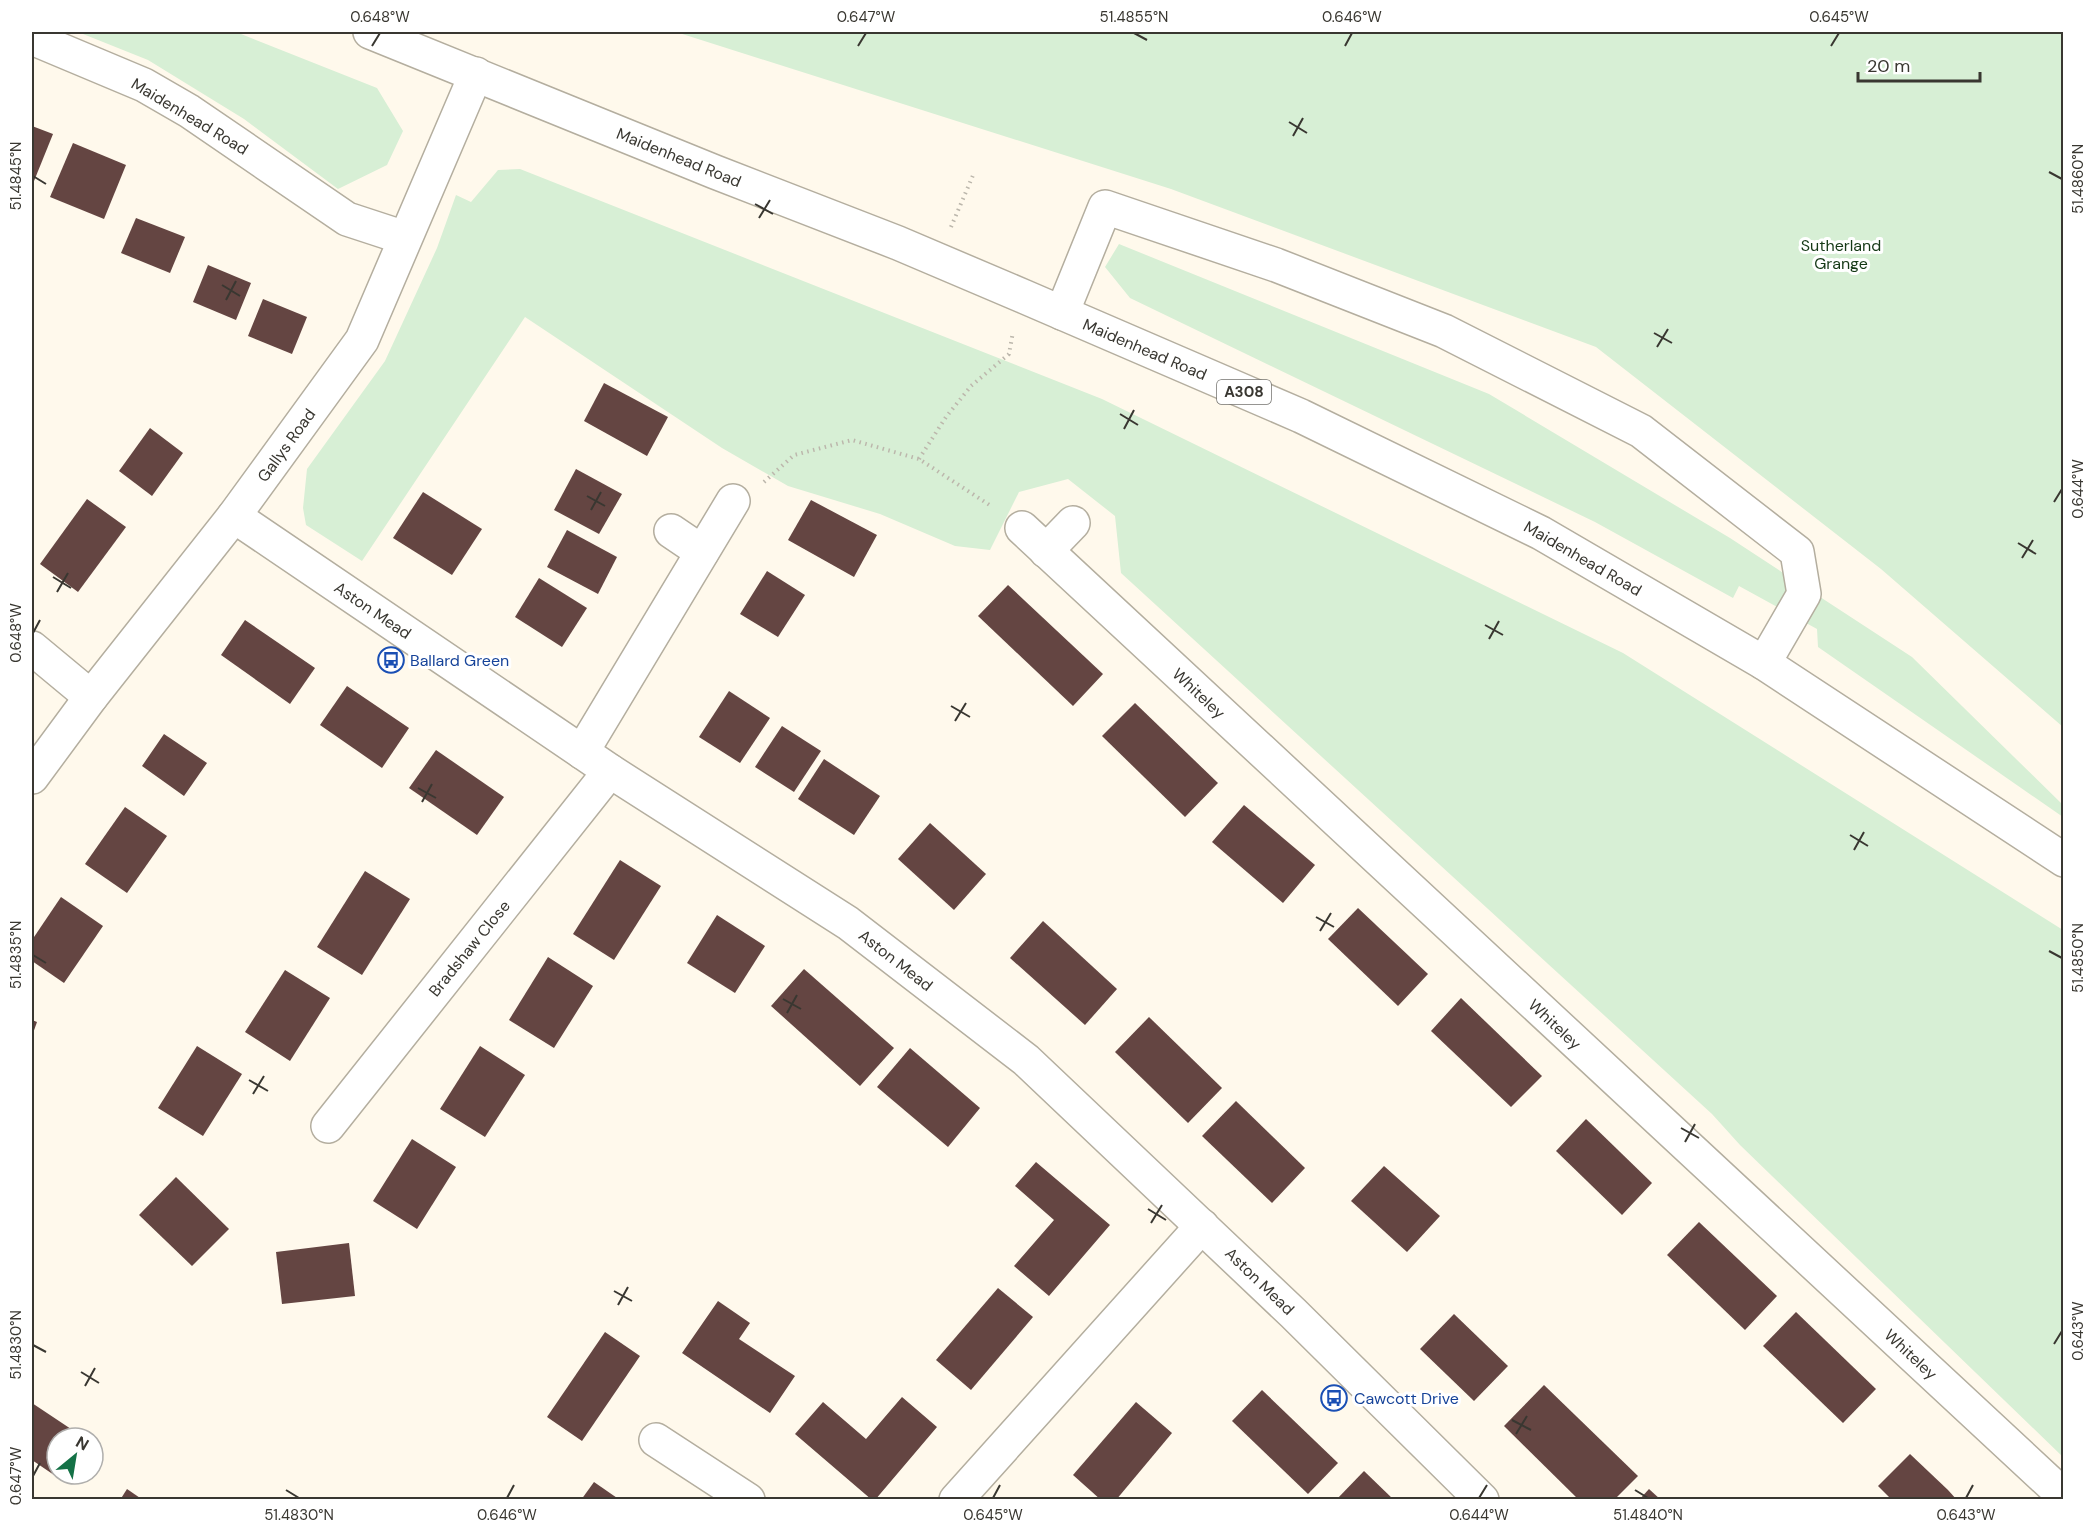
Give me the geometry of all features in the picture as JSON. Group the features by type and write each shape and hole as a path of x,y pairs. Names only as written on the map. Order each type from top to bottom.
{"street":[{"name":"Maidenhead Road","path":"370,32 897,243 1025,297 1301,416 1541,533 1764,663 2064,860"},
{"name":"Maidenhead Road","path":"32,38 144,85 208,124 347,219 405,238"},
{"name":"Gallys Road","path":"32,777 91,697 234,516 362,340 476,74"},
{"path":"1062,313 1105,207 1276,265 1444,331 1641,430 1797,552 1804,594 1764,663"},
{"path":"582,752 733,501"},
{"name":"Aston Mead","path":"234,516 610,771 848,923 1026,1060 1202,1226 1482,1500"},
{"path":"1046,551 1073,523"},
{"name":"Whiteley","path":"1022,528 2064,1496"},
{"path":"671,531 702,552"},
{"path":"32,648 91,697"},
{"name":"Bradshaw Close","path":"328,1126 610,771"},
{"path":"956,1500 1202,1226"},
{"path":"656,1439 748,1500"}],"path":[{"path":"919,459 946,417 971,386 1009,354 1013,328 1025,297"},
{"path":"733,501 756,490 794,455 852,440 919,459 1022,528"}],"green space":[{"path":"78,32 236,32 377,88 403,131 387,165 338,189 244,119 148,60"},
{"name":"Sutherland Grange","path":"676,32 2063,32 2063,727 1881,569 1596,347 1171,189"},
{"path":"520,169 1102,399 1623,653 2063,930 2063,1457 1740,1145 1712,1114 1121,573 1115,516 1068,479 1019,492 990,550 955,546 880,514 788,486 722,448 525,317 362,561 306,525 303,508 307,469 385,361 437,248 456,195 471,202 498,170"},
{"path":"1119,244 1489,394 1730,538 1912,657 2063,805 2063,817 1818,647 1817,629 1739,586 1733,598 1595,522 1130,298 1105,267"}],"building":[{"path":"32,126 53,134 32,186"},
{"path":"73,143 126,165 104,219 50,197"},
{"path":"136,218 185,237 170,273 121,253"},
{"path":"208,265 251,283 236,320 193,302"},
{"path":"263,299 307,317 292,354 248,336"},
{"path":"604,383 668,417 647,456 584,421"},
{"path":"150,428 183,453 152,496 119,471"},
{"path":"576,469 622,494 599,534 554,510"},
{"path":"423,492 482,529 452,575 393,538"},
{"path":"87,499 126,527 78,592 40,564"},
{"path":"811,500 877,535 854,577 788,540"},
{"path":"567,530 617,557 598,594 547,567"},
{"path":"767,571 805,595 778,637 740,614"},
{"path":"539,578 587,608 562,647 515,617"},
{"path":"1008,585 1103,674 1073,706 978,616"},
{"path":"245,620 315,668 290,704 221,655"},
{"path":"347,686 409,728 382,768 320,725"},
{"path":"729,691 770,718 740,763 699,737"},
{"path":"1135,703 1218,783 1185,817 1102,736"},
{"path":"782,726 821,751 794,792 755,767"},
{"path":"164,734 207,763 184,796 142,766"},
{"path":"436,750 504,797 477,835 409,788"},
{"path":"824,759 880,796 854,835 798,799"},
{"path":"1244,805 1315,865 1283,903 1212,842"},
{"path":"125,807 167,836 127,893 85,864"},
{"path":"930,823 986,874 954,910 898,859"},
{"path":"620,860 661,886 614,960 573,934"},
{"path":"365,871 410,899 362,975 317,947"},
{"path":"61,897 103,926 64,983 32,961 32,940"},
{"path":"1358,908 1428,974 1398,1006 1328,939"},
{"path":"717,915 765,946 735,993 687,963"},
{"path":"1043,921 1117,989 1085,1025 1010,958"},
{"path":"548,957 593,986 554,1048 509,1020"},
{"path":"804,969 894,1048 860,1086 771,1006"},
{"path":"285,970 330,998 290,1061 245,1032"},
{"path":"1461,998 1542,1076 1511,1107 1431,1031"},
{"path":"1149,1017 1222,1088 1188,1123 1115,1052"},
{"path":"32,1020 37,1022 32,1036"},
{"path":"197,1046 242,1074 203,1136 158,1108"},
{"path":"480,1046 525,1075 485,1137 440,1109"},
{"path":"910,1048 980,1108 948,1147 877,1087"},
{"path":"1236,1101 1305,1168 1272,1203 1202,1136"},
{"path":"1586,1119 1652,1183 1622,1215 1556,1151"},
{"path":"412,1139 456,1167 417,1229 373,1201"},
{"path":"1036,1162 1110,1225 1049,1296 1014,1266 1054,1220 1015,1186"},
{"path":"1384,1166 1440,1216 1407,1252 1351,1201"},
{"path":"176,1177 229,1229 192,1266 139,1215"},
{"path":"1699,1222 1777,1296 1745,1330 1667,1255"},
{"path":"349,1243 355,1296 282,1304 276,1252"},
{"path":"998,1288 1033,1317 971,1390 936,1360"},
{"path":"718,1301 750,1323 739,1339 795,1376 770,1413 682,1353"},
{"path":"1796,1312 1876,1389 1843,1423 1763,1346"},
{"path":"1454,1314 1508,1366 1474,1401 1420,1349"},
{"path":"605,1332 640,1356 582,1441 547,1417"},
{"path":"1544,1385 1638,1476 1614,1500 1579,1500 1504,1426"},
{"path":"1262,1390 1338,1463 1308,1494 1232,1421"},
{"path":"902,1397 937,1427 875,1500 872,1500 795,1434 823,1402 866,1439"},
{"path":"1136,1402 1172,1433 1116,1500 1101,1500 1073,1475"},
{"path":"32,1403 66,1426 45,1426 45,1469 32,1460"},
{"path":"1910,1454 1957,1500 1892,1500 1878,1486"},
{"path":"1364,1471 1394,1500 1336,1500"},
{"path":"594,1482 620,1500 581,1500"},
{"path":"127,1489 143,1500 120,1500"},
{"path":"1649,1489 1661,1500 1639,1500"}],"place":[{"name":"Ballard Green","path":"391,660"},
{"name":"Cawcott Drive","path":"1334,1398"}]}
